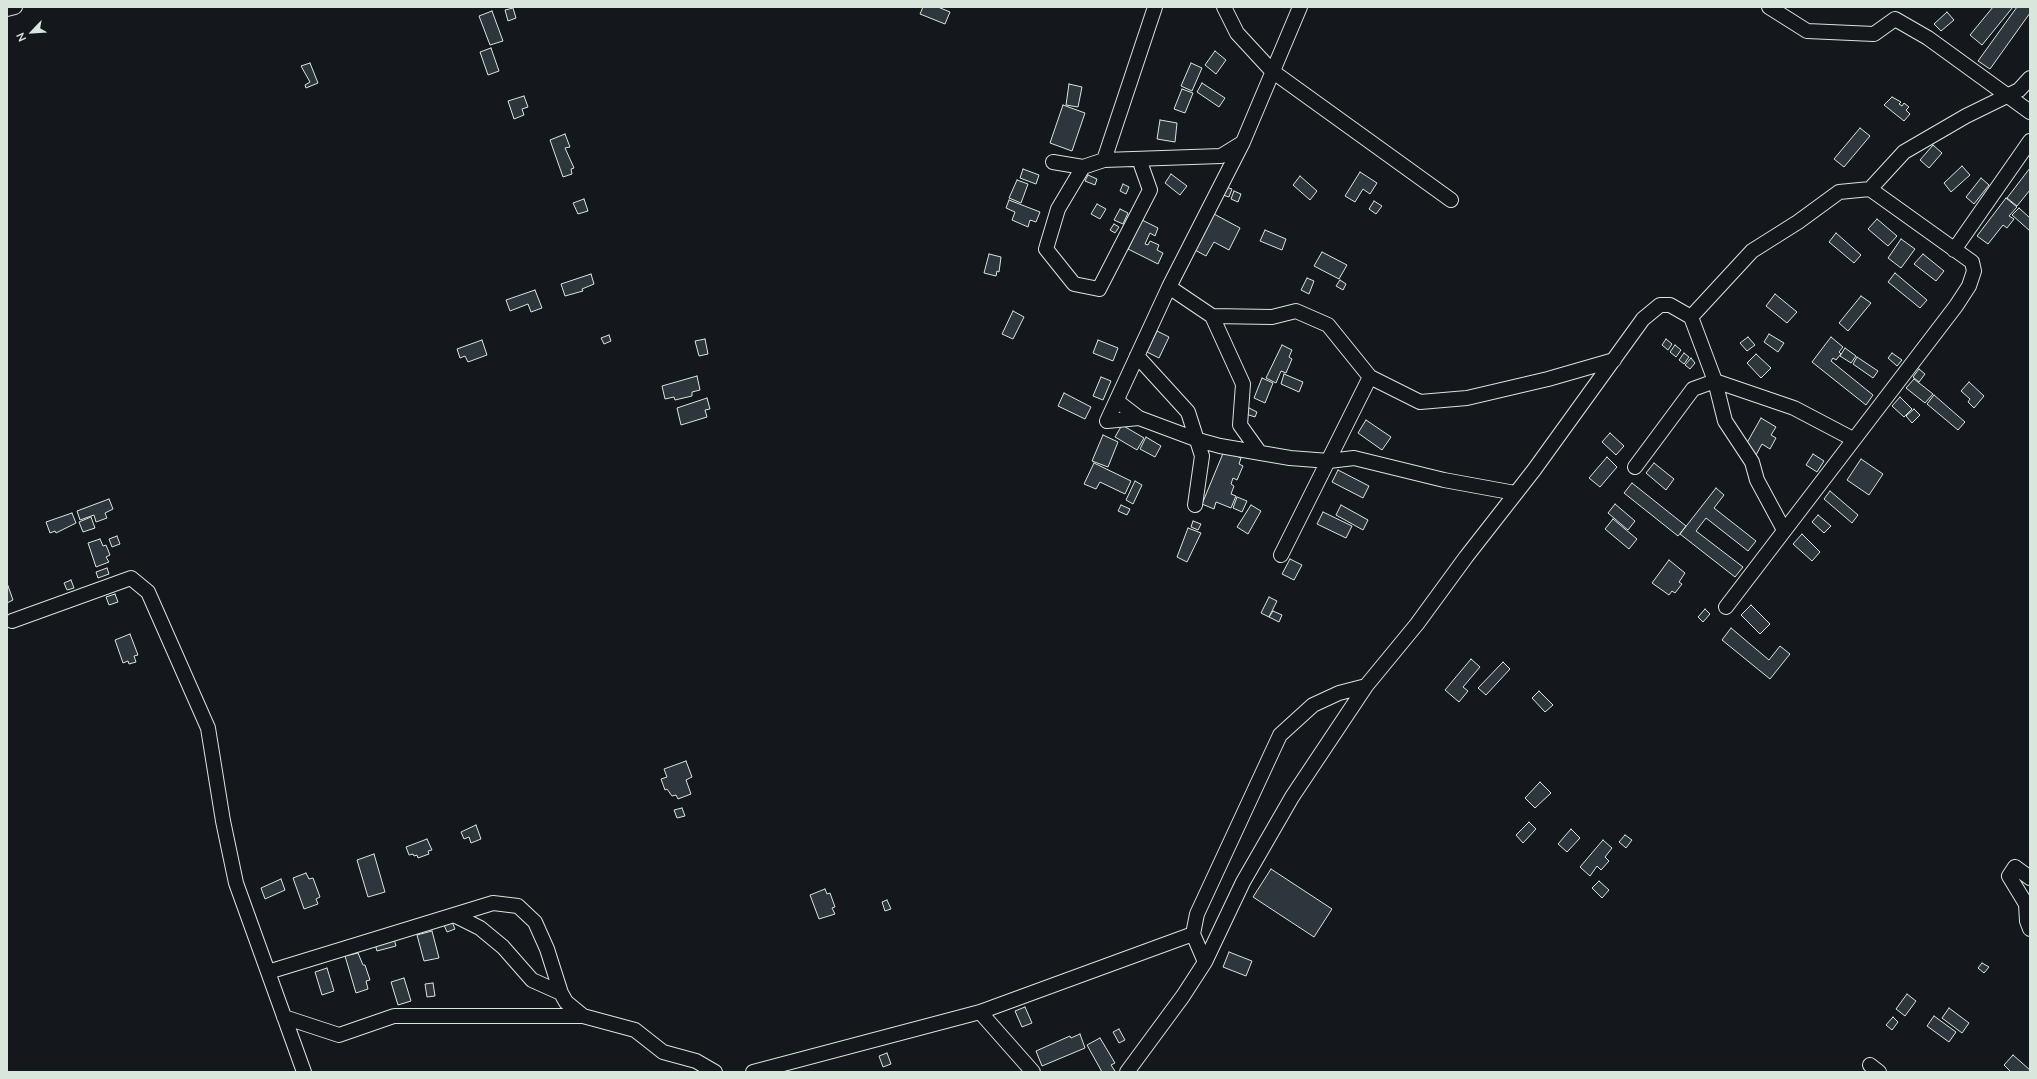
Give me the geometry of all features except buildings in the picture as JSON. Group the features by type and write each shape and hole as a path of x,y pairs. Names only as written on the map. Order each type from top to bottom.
{"street":[{"path":"7,9 15,7"},
{"path":"1104,160 1155,7"},
{"path":"1224,7 1237,33 1272,71 1451,200"},
{"path":"1140,418 1108,421 1169,287 1243,142 1300,7"},
{"path":"1769,7 1808,31 1874,34 1895,19 1928,38 2030,112"},
{"path":"1870,189 1904,152 1966,116 2019,90 2030,78"},
{"path":"1954,250 2030,141"},
{"path":"1053,162 1083,167 1104,160 1221,156 1243,142"},
{"path":"1083,167 1058,209 1046,249 1074,284 1099,289 1150,190 1139,158"},
{"path":"1691,317 1752,251 1798,222 1839,192 1870,189 1972,262 1974,271 1969,286 1956,306 1726,607"},
{"path":"1169,287 1212,316 1243,384 1240,425 1260,453"},
{"path":"1127,1072 1155,1037 1205,962 1243,882 1292,797 1366,686 1417,624 1614,360 1642,319 1660,305 1670,305 1691,317 1715,381 1725,422 1752,462 1757,480 1784,530"},
{"path":"1212,316 1272,318 1296,311 1328,326 1370,377 1420,402 1467,398 1614,360"},
{"path":"1137,356 1188,412 1202,456 1195,505"},
{"path":"1281,555 1370,377"},
{"path":"1635,466 1693,389 1715,381 1794,408 1853,440"},
{"path":"1117,401 1140,418 1198,440 1220,446 1290,458 1329,461 1354,458 1444,480 1515,493"},
{"path":"12,621 131,578 148,592 208,728 223,821 236,883 304,1072"},
{"path":"1205,962 1193,934 1196,914 1280,734 1313,705 1339,692 1366,686"},
{"path":"2030,878 2015,867 2009,876 2026,904 2027,921 2030,929"},
{"path":"268,972 493,903 518,906 535,922 561,993 566,1002 583,1016"},
{"path":"454,915 480,928 502,947 532,980 561,993"},
{"path":"753,1072 980,1012 1193,934"},
{"path":"980,1012 1033,1072"},
{"path":"284,1017 339,1035 394,1016 583,1016 635,1030 663,1052 696,1061 715,1072"}]}
